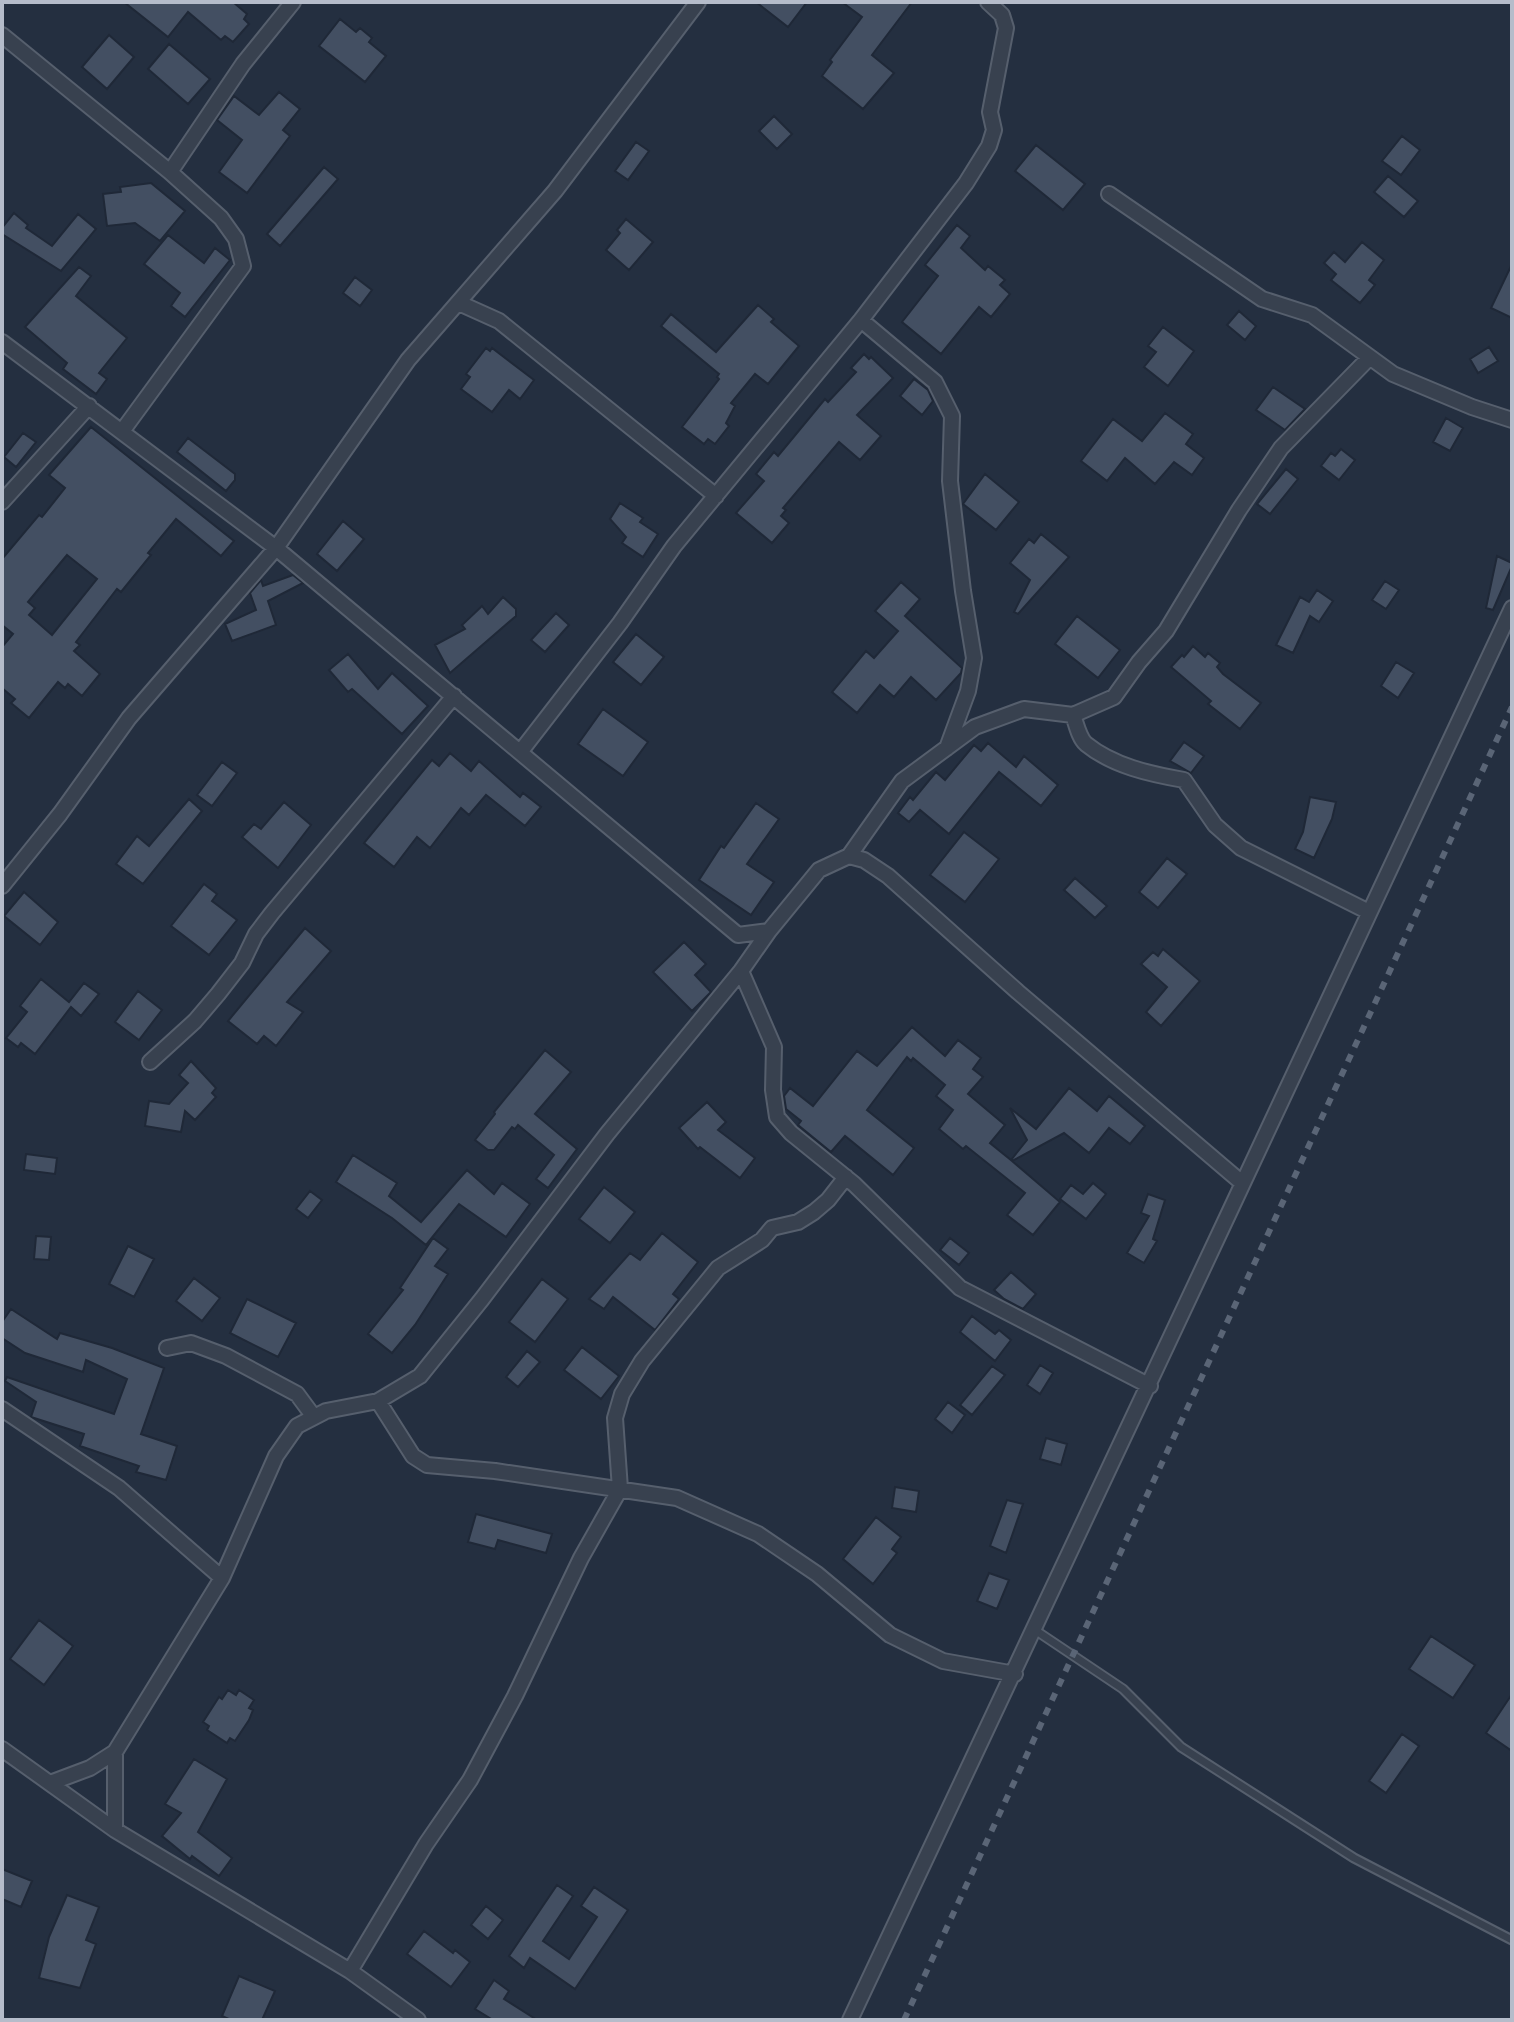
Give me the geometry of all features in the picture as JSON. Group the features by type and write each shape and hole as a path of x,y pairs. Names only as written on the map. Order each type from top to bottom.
{"street":[{"path":"2,886 60,814 129,718 276,548 408,360 555,191 698,2"},
{"path":"521,751 620,623 674,546 861,320 966,183 989,146 994,130 990,112 1006,28 1002,15 988,2"},
{"path":"170,172 243,64 291,3"},
{"path":"2,35 170,172 221,218 236,239 243,266 123,430"},
{"path":"1109,194 1262,299 1312,315 1393,374 1512,420"},
{"path":"459,303 499,321 716,496"},
{"path":"861,320 935,382 952,416 951,493 974,658 968,691 947,748"},
{"path":"2,342 276,548 738,935 769,931"},
{"path":"50,1783 90,1768 115,1752 222,1578 276,1456 297,1426 326,1411 378,1401 420,1376 607,1134 741,971 769,931 819,870 849,856 902,781 975,727 1024,709 1073,715 1114,697 1166,631 1281,448 1369,358"},
{"path":"2,502 89,406"},
{"path":"850,2020 1015,1674 1150,1386 1241,1182 1512,608"},
{"path":"150,1062 195,1021 218,994 242,963 256,934 272,913 454,696"},
{"path":"1073,715 1084,742 1121,764 1152,775 1184,780 1215,825 1241,848 1369,912"},
{"path":"849,856 864,860 888,876 1018,992 1241,1182"},
{"path":"741,971 774,1047 773,1090 777,1117 791,1133 846,1177 960,1288 1150,1386"},
{"path":"350,1971 426,1844 470,1780 515,1696 581,1558 620,1489 615,1418 622,1394 642,1361 718,1268 762,1240 772,1228 798,1222 814,1212 846,1177"},
{"path":"167,1348 191,1343 226,1356 297,1394 314,1417"},
{"path":"378,1401 413,1456 427,1465 677,1498 758,1534 817,1574 890,1635 943,1661 1015,1674"},
{"path":"2,1409 119,1488 222,1578"},
{"path":"3,1747 115,1830 350,1971 418,2020"},
{"path":"115,1752 115,1830"}],"lane":[{"path":"1035,1630 1123,1689 1181,1747 1354,1858 1512,1940"}],"building":[{"path":"124,2 233,2 247,14 244,19 249,24 233,42 225,36 221,40 188,12 168,37"},
{"path":"756,2 807,2 788,27"},
{"path":"842,2 912,2 872,55 894,73 863,109 822,76 862,17"},
{"path":"340,19 356,32 360,28 372,38 369,42 386,56 365,82 319,46"},
{"path":"109,35 134,57 107,89 82,67"},
{"path":"169,44 210,79 188,104 148,69"},
{"path":"279,92 300,109 283,130 290,136 247,193 219,172 242,140 217,120 234,96 259,115"},
{"path":"774,116 792,134 777,149 759,131"},
{"path":"1402,136 1420,150 1401,175 1382,161"},
{"path":"636,142 649,151 628,180 615,171"},
{"path":"1036,145 1085,184 1063,210 1015,171"},
{"path":"324,167 338,179 280,246 267,234"},
{"path":"1388,176 1418,201 1404,217 1374,192"},
{"path":"151,183 185,211 160,241 135,223 107,226 103,194 121,192 120,187"},
{"path":"14,213 28,225 26,228 52,246 78,214 96,229 61,271 2,234 2,228"},
{"path":"626,219 653,242 629,270 606,250 620,233 617,230"},
{"path":"957,225 970,236 961,248 985,270 988,266 1005,280 1000,285 1010,294 991,317 979,307 941,354 902,322 938,276 925,265"},
{"path":"168,235 204,263 215,248 230,260 185,317 171,306 180,293 144,264"},
{"path":"1362,242 1384,260 1369,280 1375,285 1360,303 1331,280 1336,274 1324,263 1334,252 1345,262"},
{"path":"1512,264 1512,318 1491,308"},
{"path":"79,267 91,276 76,296 127,338 99,373 107,379 96,394 63,369 67,363 25,327"},
{"path":"355,277 372,290 360,306 343,293"},
{"path":"758,305 774,319 771,322 799,346 768,384 755,374 731,403 735,406 726,423 729,426 715,444 708,439 704,444 682,427 719,379 719,374 661,326 671,314 716,352"},
{"path":"1239,311 1256,326 1245,340 1227,325"},
{"path":"1163,327 1194,351 1168,386 1144,367 1156,352 1148,346"},
{"path":"1489,347 1498,361 1478,373 1470,359"},
{"path":"486,348 490,351 492,348 534,380 520,399 509,390 492,412 461,389 470,377 466,374"},
{"path":"864,354 893,378 857,415 881,436 860,460 839,442 783,508 786,510 781,516 789,523 772,543 736,513 764,481 756,474 774,452 778,456 825,399 828,402 856,372 851,368"},
{"path":"914,379 928,390 933,401 922,415 900,396"},
{"path":"1273,387 1305,409 1285,430 1256,410"},
{"path":"1165,413 1193,434 1186,444 1204,458 1192,475 1174,462 1155,484 1125,458 1107,481 1081,461 1113,419 1142,441"},
{"path":"1446,418 1463,428 1450,451 1433,442"},
{"path":"91,427 234,541 221,556 176,519 121,592 117,589 76,642 80,645 74,651 100,674 82,696 68,684 65,688 58,682 29,718 11,703 15,699 2,688 2,647 13,634 2,625 2,559 65,488 49,475","holes":["67,555 97,579 52,635 29,615 35,608 28,602"]},
{"path":"23,433 36,442 16,467 4,457"},
{"path":"188,438 235,474 235,480 226,491 177,452"},
{"path":"1341,449 1355,460 1339,480 1321,466 1331,453 1335,456"},
{"path":"1286,469 1298,479 1270,514 1257,504"},
{"path":"985,474 1019,502 996,530 963,504"},
{"path":"620,503 643,518 640,522 658,534 643,557 622,543 626,537 610,519"},
{"path":"343,521 364,539 337,571 317,554"},
{"path":"1041,534 1069,557 1018,614 1014,612 1030,580 1010,563 1029,539 1034,543"},
{"path":"1497,556 1512,563 1512,566 1493,610 1486,608"},
{"path":"293,575 303,583 268,601 276,625 232,641 225,624 256,610 250,593 261,580 263,586"},
{"path":"1385,581 1399,590 1386,609 1372,600"},
{"path":"901,582 920,599 905,616 962,668 961,673 936,700 911,677 894,697 880,685 857,713 832,692 866,651 874,658 898,631 875,611"},
{"path":"1317,590 1333,601 1319,622 1310,616 1293,653 1276,645 1300,597 1309,602"},
{"path":"503,597 516,609 516,616 450,673 435,645 465,629 462,625 482,606 488,614"},
{"path":"556,613 569,625 545,652 531,640"},
{"path":"1077,616 1120,650 1098,678 1055,644"},
{"path":"636,634 664,657 641,685 613,662"},
{"path":"1193,646 1205,657 1208,653 1220,663 1217,667 1223,674 1261,703 1240,729 1208,704 1211,701 1171,667"},
{"path":"348,654 378,689 392,673 428,706 402,734 352,689 348,692 329,670"},
{"path":"1396,662 1414,673 1398,698 1381,686"},
{"path":"603,709 648,742 623,776 578,744"},
{"path":"1184,742 1204,756 1191,773 1170,761"},
{"path":"988,743 1016,767 1024,756 1058,785 1041,806 999,772 949,834 920,810 909,822 898,813 936,772 945,780 974,745 981,751"},
{"path":"450,753 471,771 479,761 520,797 523,793 541,807 525,826 486,795 469,815 461,808 430,848 417,837 394,867 364,843 432,760 439,766"},
{"path":"222,762 237,773 212,806 197,795"},
{"path":"1310,797 1336,802 1332,819 1314,858 1295,849 1303,832"},
{"path":"189,799 202,811 143,884 116,864 137,836 149,846"},
{"path":"284,802 311,825 278,868 242,837 254,824 261,829"},
{"path":"756,803 779,819 747,864 774,882 751,915 699,880 721,846 724,848"},
{"path":"964,832 999,859 965,902 930,875"},
{"path":"1167,858 1187,874 1158,908 1139,892"},
{"path":"1075,878 1107,906 1095,918 1064,890"},
{"path":"204,884 217,894 212,901 237,920 209,955 171,926"},
{"path":"24,892 58,922 40,945 4,916"},
{"path":"305,928 331,951 287,1002 303,1012 276,1046 264,1036 257,1044 228,1021"},
{"path":"684,942 706,964 695,975 711,992 692,1011 653,972"},
{"path":"1163,949 1200,981 1161,1026 1146,1012 1167,987 1141,964 1153,952 1158,956"},
{"path":"41,979 69,1002 84,983 99,994 81,1016 71,1007 35,1054 21,1043 18,1047 6,1038 27,1012 20,1006"},
{"path":"138,991 162,1010 139,1040 115,1022"},
{"path":"912,1027 945,1056 958,1040 981,1058 973,1069 983,1077 968,1094 1005,1125 990,1143 1011,1160 1027,1140 1010,1108 1036,1129 1069,1088 1097,1111 1109,1096 1145,1126 1130,1144 1109,1128 1089,1153 1064,1133 1012,1161 1060,1202 1033,1235 1007,1215 1025,1193 966,1146 963,1149 939,1129 953,1110 936,1096 945,1085 913,1058 911,1061 907,1057 867,1110 914,1148 893,1175 845,1136 831,1152 798,1125 801,1121 786,1109 784,1096 790,1088 813,1106 857,1051 877,1066"},
{"path":"545,1050 571,1072 535,1114 577,1149 548,1188 536,1179 554,1155 518,1125 515,1129 512,1127 494,1150 488,1150 475,1140"},
{"path":"191,1061 216,1088 212,1093 216,1097 195,1120 185,1111 181,1132 145,1126 149,1101 169,1104 188,1083 179,1075"},
{"path":"707,1102 726,1122 718,1130 755,1158 740,1178 700,1147 698,1149 679,1128"},
{"path":"26,1154 57,1158 55,1174 24,1170"},
{"path":"353,1155 397,1183 389,1196 421,1222 467,1170 494,1194 502,1183 530,1204 506,1237 459,1204 426,1245 392,1218 336,1182"},
{"path":"1093,1183 1106,1194 1086,1219 1060,1199 1071,1185 1083,1194"},
{"path":"604,1187 635,1212 610,1243 579,1219"},
{"path":"310,1191 322,1200 308,1218 296,1209"},
{"path":"1148,1194 1165,1200 1153,1239 1157,1241 1144,1263 1127,1253 1149,1216 1141,1213"},
{"path":"662,1233 698,1262 673,1294 679,1299 655,1330 613,1297 604,1309 589,1299 630,1253 640,1260"},
{"path":"36,1236 51,1237 49,1260 34,1259"},
{"path":"433,1238 448,1249 435,1266 448,1274 415,1325 392,1353 368,1334 403,1290 400,1288"},
{"path":"950,1238 969,1253 959,1265 940,1250"},
{"path":"128,1246 154,1259 134,1297 109,1284"},
{"path":"1011,1272 1036,1294 1023,1309 994,1290"},
{"path":"194,1278 220,1298 202,1321 176,1301"},
{"path":"542,1279 568,1299 535,1342 509,1322"},
{"path":"247,1299 296,1323 278,1357 230,1333"},
{"path":"11,1309 57,1339 60,1333 164,1368 141,1434 177,1446 166,1480 136,1472 139,1466 80,1446 84,1434 31,1417 36,1402 5,1381 7,1377 114,1414 127,1379 86,1360 83,1372 25,1353 2,1338 2,1322"},
{"path":"972,1316 995,1334 999,1330 1011,1340 995,1361 960,1332"},
{"path":"582,1347 619,1376 601,1399 564,1370"},
{"path":"527,1351 540,1362 518,1387 506,1377"},
{"path":"1040,1365 1053,1373 1040,1394 1027,1385"},
{"path":"992,1366 1005,1375 972,1415 960,1405"},
{"path":"948,1402 965,1415 952,1433 935,1419"},
{"path":"1046,1438 1067,1444 1061,1465 1040,1459"},
{"path":"895,1487 919,1491 916,1512 892,1508"},
{"path":"1007,1500 1023,1504 1006,1553 990,1546"},
{"path":"476,1514 552,1534 546,1553 498,1540 495,1549 468,1542"},
{"path":"876,1517 901,1537 892,1549 897,1553 873,1584 843,1559"},
{"path":"989,1573 1009,1580 997,1609 977,1601"},
{"path":"39,1620 73,1646 44,1685 10,1659"},
{"path":"1431,1636 1475,1665 1453,1698 1409,1669"},
{"path":"228,1690 236,1695 239,1690 254,1700 249,1708 253,1710 249,1720 235,1741 230,1738 227,1743 207,1730 209,1726 203,1722 219,1697 222,1699"},
{"path":"1512,1694 1512,1751 1486,1733"},
{"path":"1402,1734 1419,1746 1386,1793 1369,1781"},
{"path":"194,1759 227,1779 198,1832 232,1858 219,1876 192,1856 190,1859 162,1836 181,1813 165,1804"},
{"path":"2,1869 32,1881 21,1907 2,1899"},
{"path":"557,1885 573,1896 543,1941 569,1959 597,1917 581,1906 594,1887 628,1910 575,1989 530,1958 524,1968 509,1956"},
{"path":"67,1895 99,1907 86,1940 96,1944 80,1988 39,1978 49,1937"},
{"path":"486,1906 503,1920 488,1939 471,1925"},
{"path":"424,1931 470,1962 451,1987 407,1954"},
{"path":"239,1976 275,1991 262,2020 231,2020 222,2016"},
{"path":"494,1980 509,1991 504,1999 537,2020 493,2020 475,2009"}],"railway":[{"path":"904,2020 1512,707"}]}
